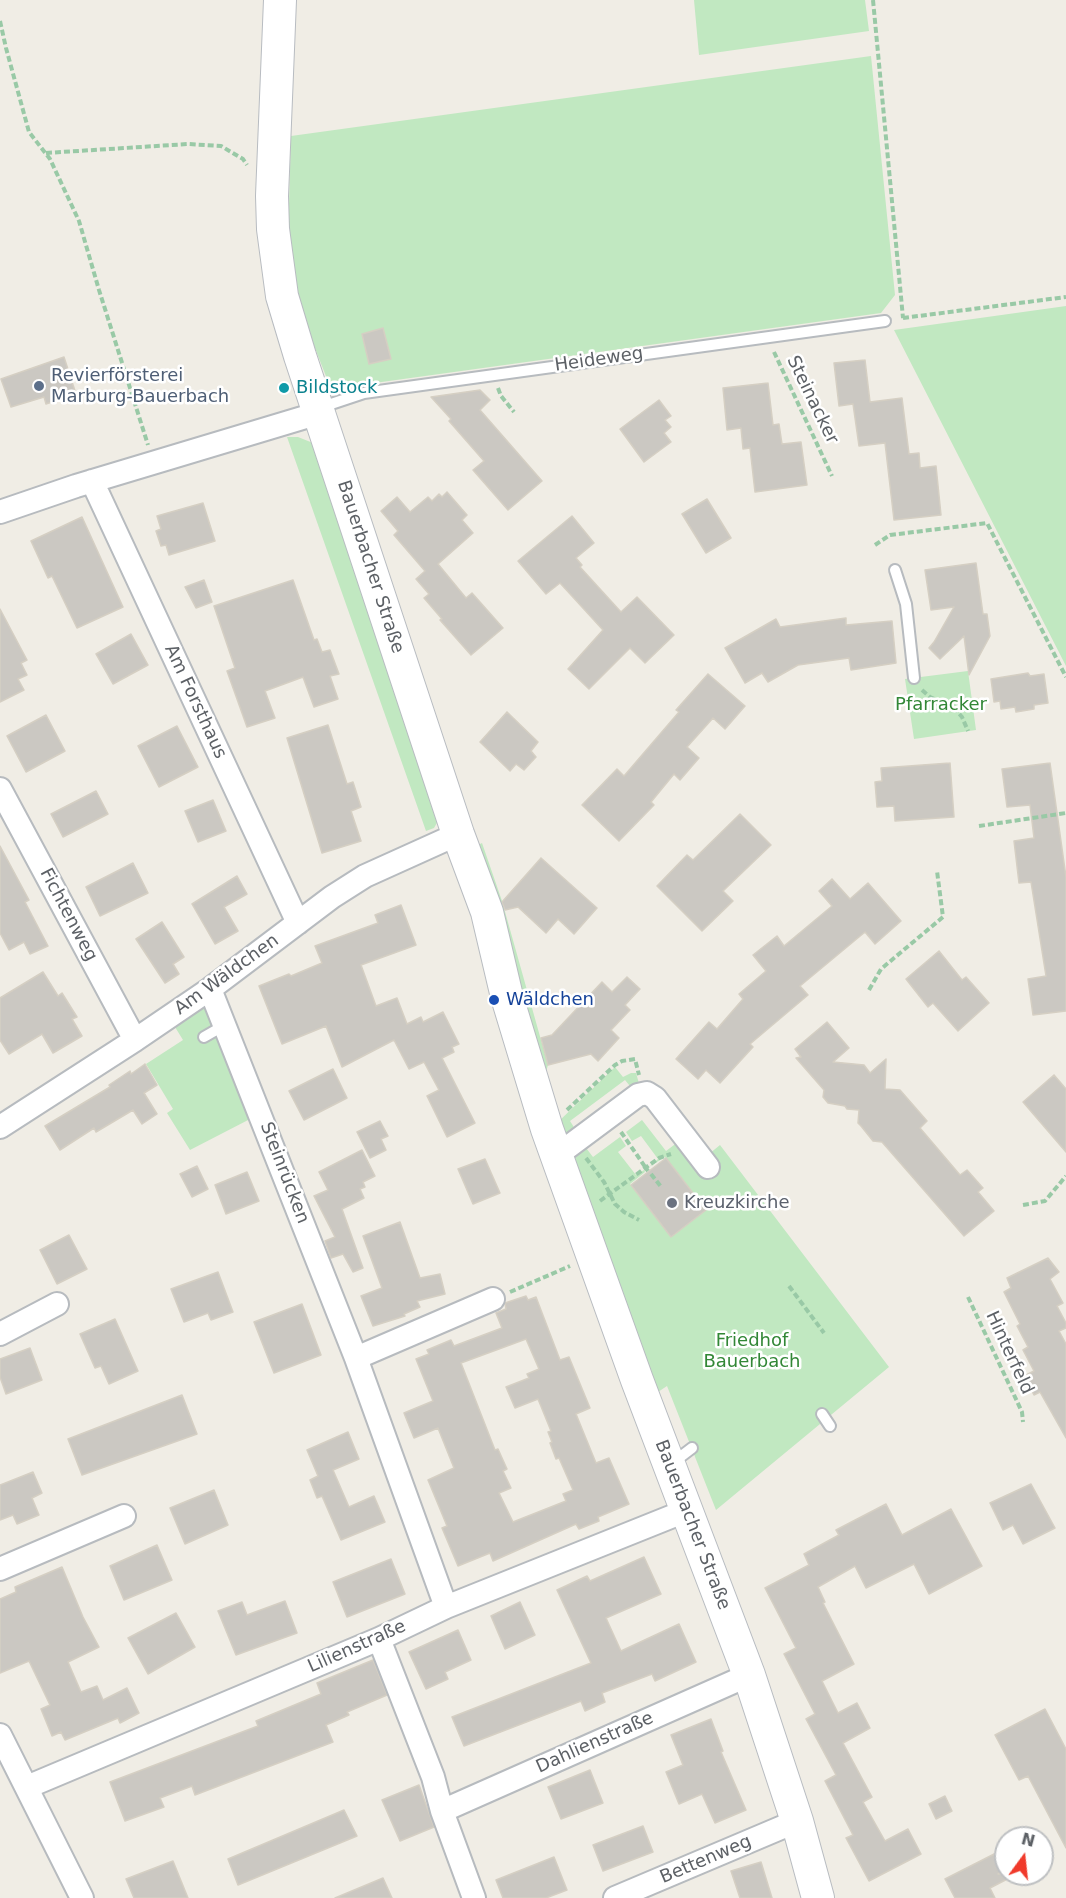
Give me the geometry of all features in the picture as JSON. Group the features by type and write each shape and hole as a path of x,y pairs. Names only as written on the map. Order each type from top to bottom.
{"street":[{"name":"Bauerbacher Straße","path":"280,0 272,196 273,229 282,296 459,835 487,912 502,978 566,1149 578,1218 592,1256 681,1457 688,1510 749,1675 797,1821 819,1898"},
{"path":"0,512 92,481 319,413"},
{"name":"Am Forsthaus","path":"92,481 298,922"},
{"name":"Fichtenweg","path":"0,789 135,1040"},
{"name":"Am Wäldchen","path":"0,1127 210,989 298,922 365,876 459,835"},
{"name":"Steinrücken","path":"210,989 356,1358 446,1607"},
{"path":"566,1149 640,1094 650,1094 708,1167"},
{"path":"356,1358 493,1299"},
{"path":"0,1334 57,1304"},
{"name":"Lilienstraße","path":"27,1787 379,1639 446,1607 688,1510"},
{"path":"0,1569 124,1516"},
{"path":"379,1639 433,1777 442,1811 474,1898"},
{"name":"Dahlienstraße","path":"442,1811 749,1675"},
{"path":"0,1735 82,1898"},
{"name":"Bettenweg","path":"615,1898 797,1821"}],"lane":[{"name":"Heideweg","path":"319,413 328,405 363,393 885,321"},
{"path":"895,570 906,604 915,681"},
{"path":"204,1037 225,1024"},
{"path":"822,1414 830,1426"}],"path":[{"path":"873,0 903,318 1066,297"},
{"path":"0,21 29,132 50,159 79,221 102,302 154,462"},
{"path":"45,153 188,144 221,146 243,159 272,196"},
{"name":"Steinacker","path":"768,337 832,476"},
{"path":"498,374 497,386 501,396 514,412"},
{"path":"875,545 890,535 987,523 1066,677"},
{"path":"915,681 930,697 955,709 962,717 968,731"},
{"path":"979,826 1066,813"},
{"path":"868,990 881,969 943,917 937,871"},
{"path":"573,1105 615,1065 622,1061 635,1059"},
{"path":"609,1117 662,1188"},
{"path":"578,1218 609,1195 648,1171 664,1155 670,1154 680,1158 694,1148"},
{"path":"566,1149 604,1182 609,1195 624,1212 639,1220"},
{"path":"1023,1204 1045,1201 1066,1176"},
{"path":"493,1299 592,1256"},
{"path":"789,1286 824,1333"},
{"name":"Hinterfeld","path":"968,1297 1022,1412 1023,1422"}],"green space":[{"path":"694,0 865,0 869,31 699,55"},
{"path":"871,56 895,295 881,313 331,389 298,305 288,237 291,136"},
{"path":"1066,306 1066,666 894,330"},
{"path":"287,437 298,437 313,443 438,821 434,828 426,831"},
{"name":"Pfarracker","path":"968,671 976,730 914,739 905,679"},
{"path":"482,843 502,901 548,1065 546,1072 474,847"},
{"path":"202,1008 206,1008 252,1118 190,1150 167,1113 173,1109 146,1064 183,1040 175,1027"},
{"path":"615,1067 623,1077 636,1073 640,1087 634,1091 625,1080 570,1121 577,1132 566,1136 556,1124"},
{"name":"Friedhof Bauerbach","path":"642,1120 666,1151 678,1142 709,1154 720,1145 889,1367 716,1510 667,1386 655,1394 569,1158 583,1144 593,1157 620,1137 626,1146 618,1152 636,1175 644,1170 645,1172 630,1184 671,1237 706,1210 665,1157 649,1167 658,1159 641,1136 632,1141 626,1132"}],"building":[{"path":"383,328 391,359 369,364 362,334"},
{"name":"Revierförsterei Marburg-Bauerbach","path":"64,357 76,394 46,404 44,397 11,407 1,379"},
{"path":"865,360 870,402 902,398 909,454 919,453 920,468 936,466 941,515 894,520 885,443 859,446 853,404 839,406 834,363"},
{"path":"768,383 773,425 779,424 782,444 801,442 807,485 755,492 750,448 743,449 741,428 727,430 723,388"},
{"path":"480,390 490,400 480,410 542,481 508,510 473,470 484,461 431,397"},
{"path":"659,400 671,416 665,420 671,427 664,433 671,442 644,462 620,429"},
{"path":"447,492 467,515 462,520 473,533 438,564 466,598 472,593 503,628 471,655 424,598 429,594 416,579 425,571 394,535 398,531 381,511 397,497 410,512 428,497 432,501 439,494 442,497"},
{"path":"707,499 731,538 706,553 682,514"},
{"path":"203,503 215,541 169,555 166,545 161,546 156,531 161,529 157,516"},
{"path":"572,516 594,543 576,558 582,565 580,567 621,612 637,597 674,635 645,663 630,648 589,689 568,669 603,630 560,583 546,594 518,561"},
{"path":"82,517 123,607 77,628 52,576 48,578 31,541"},
{"path":"976,563 983,614 987,614 990,636 969,675 964,636 940,659 929,648 954,607 931,610 925,570"},
{"path":"204,580 212,602 196,608 185,587"},
{"path":"293,580 314,640 317,639 322,652 330,650 339,674 330,676 338,699 314,707 303,677 265,691 275,718 247,727 227,671 235,668 214,606"},
{"path":"0,609 27,660 21,663 27,675 18,679 24,690 0,702"},
{"path":"846,618 846,625 892,621 896,663 851,670 849,658 798,665 768,682 762,673 745,683 725,648 776,619 780,627"},
{"path":"131,634 148,665 113,684 96,654"},
{"path":"1028,673 1030,676 1044,674 1048,703 1034,705 1034,709 1016,712 1015,707 1001,709 1000,701 994,702 991,679"},
{"path":"708,674 745,706 725,729 713,718 687,747 699,758 680,780 674,774 651,802 654,805 619,841 582,805 617,769 624,776 679,712 676,710"},
{"path":"507,712 538,742 531,751 536,757 524,770 516,764 510,771 480,742"},
{"path":"46,715 65,751 26,772 7,736"},
{"path":"328,725 347,784 353,782 361,807 351,811 361,841 322,853 287,738"},
{"path":"177,726 198,767 159,787 138,746"},
{"path":"950,763 954,817 895,821 894,806 877,807 875,782 882,781 881,768"},
{"path":"1050,763 1066,877 1066,1011 1033,1015 1028,979 1046,976 1031,882 1019,883 1014,841 1034,838 1030,805 1007,807 1002,769"},
{"path":"96,791 108,814 63,837 51,814"},
{"path":"213,800 226,831 198,842 185,811"},
{"path":"740,814 771,845 723,891 733,901 702,931 657,886 687,855 693,860"},
{"path":"0,846 29,900 25,902 48,946 30,954 24,942 9,950 0,933"},
{"path":"541,858 597,908 574,934 558,919 546,933 518,907 505,910 502,902"},
{"path":"133,863 148,893 100,916 86,887"},
{"path":"237,876 247,894 224,907 238,931 215,944 192,904"},
{"path":"832,879 850,899 868,883 901,921 875,944 865,932 800,986 808,995 750,1044 753,1047 720,1083 706,1070 698,1079 676,1059 709,1022 717,1029 743,999 739,994 766,971 753,955 777,936 784,946 832,906 819,891"},
{"path":"401,905 416,945 361,965 376,1006 397,998 407,1024 421,1017 423,1022 443,1012 459,1044 452,1047 454,1052 442,1058 475,1123 447,1137 427,1096 439,1090 424,1062 409,1069 394,1040 342,1067 326,1026 282,1044 259,986 322,963 315,946 378,923 375,915"},
{"path":"162,922 184,957 173,964 179,974 165,983 136,939"},
{"path":"939,951 962,980 966,977 989,1003 958,1031 933,1003 928,1007 906,979"},
{"path":"43,972 58,996 62,993 77,1017 72,1019 82,1036 53,1053 42,1034 9,1054 0,1040 0,998"},
{"path":"627,977 640,989 625,1005 630,1010 611,1030 619,1038 598,1061 591,1054 548,1065 541,1038 552,1035 602,982 612,992"},
{"path":"827,1022 849,1048 833,1062 864,1065 870,1073 886,1059 885,1089 900,1090 927,1121 920,1128 960,1175 967,1170 983,1188 978,1192 994,1211 964,1236 882,1142 873,1141 858,1123 859,1110 828,1103 823,1097 824,1090 796,1058 801,1057 795,1049"},
{"path":"145,1064 157,1085 144,1093 157,1114 142,1124 133,1110 96,1132 94,1128 60,1150 45,1126 110,1087 109,1085 130,1071 131,1074"},
{"path":"333,1069 347,1098 304,1120 289,1091"},
{"path":"1054,1075 1066,1089 1066,1152 1023,1102"},
{"path":"380,1121 388,1136 381,1139 386,1150 370,1158 357,1132"},
{"path":"362,1150 375,1176 363,1182 365,1187 360,1189 364,1198 342,1209 363,1268 353,1272 343,1254 331,1258 325,1241 335,1237 314,1196 328,1190 319,1172"},
{"name":"Kreuzkirche","path":"666,1158 706,1210 671,1237 631,1185"},
{"path":"485,1159 500,1193 473,1204 458,1169"},
{"path":"197,1166 208,1189 192,1197 180,1174"},
{"path":"247,1172 259,1201 226,1214 215,1185"},
{"path":"400,1222 420,1278 440,1274 445,1294 417,1301 420,1307 404,1314 405,1316 373,1326 361,1296 382,1288 363,1236"},
{"path":"69,1235 87,1269 57,1284 40,1250"},
{"path":"1048,1258 1059,1272 1050,1279 1063,1303 1057,1306 1066,1323 1066,1328 1059,1331 1066,1344 1066,1438 1040,1392 1034,1395 1024,1376 1034,1371 1023,1350 1028,1347 1017,1326 1020,1324 1004,1292 1011,1288 1007,1278"},
{"path":"218,1272 233,1312 211,1320 208,1313 184,1322 171,1289"},
{"path":"526,1296 528,1300 536,1297 560,1360 569,1357 590,1408 576,1414 596,1463 609,1458 629,1504 598,1517 599,1521 579,1529 576,1524 493,1561 490,1553 458,1566 442,1528 447,1526 428,1480 454,1468 438,1428 414,1438 404,1413 433,1401 416,1359 429,1354 427,1350 451,1340 454,1346 502,1328 496,1313 506,1309 505,1303","holes":["526,1339 539,1369 527,1374 529,1378 506,1387 515,1408 538,1399 551,1431 548,1432 556,1459 559,1458 573,1490 563,1494 566,1501 513,1522 499,1493 511,1488 503,1471 507,1469 498,1449 495,1450 461,1363"]},
{"path":"302,1304 321,1355 274,1373 254,1322"},
{"path":"115,1319 138,1371 109,1384 101,1366 95,1368 80,1334"},
{"path":"30,1348 42,1380 6,1394 0,1377 0,1359"},
{"path":"182,1395 197,1434 82,1475 68,1439"},
{"path":"348,1432 359,1459 333,1470 349,1507 374,1496 385,1522 341,1540 322,1496 317,1498 310,1480 318,1476 307,1450"},
{"path":"33,1472 42,1493 32,1498 39,1515 17,1524 13,1515 0,1520 0,1485"},
{"path":"1031,1484 1055,1528 1023,1544 1013,1525 1003,1530 990,1503"},
{"path":"214,1490 228,1525 185,1544 170,1508"},
{"path":"886,1504 902,1535 951,1509 982,1566 929,1594 914,1564 866,1588 855,1566 818,1587 825,1602 823,1603 854,1664 822,1681 838,1713 857,1703 870,1728 843,1743 872,1797 863,1802 885,1841 908,1829 921,1854 869,1881 846,1838 853,1835 825,1781 836,1775 806,1719 815,1714 784,1654 796,1648 765,1588 809,1565 804,1554 839,1535 836,1530"},
{"path":"157,1545 172,1580 124,1600 110,1566"},
{"path":"644,1557 661,1594 606,1618 621,1651 679,1624 696,1662 655,1681 652,1674 602,1693 605,1702 585,1711 581,1701 464,1746 452,1717 591,1663 557,1590 587,1576 590,1581"},
{"path":"391,1559 405,1594 347,1617 333,1582"},
{"path":"62,1567 83,1617 99,1647 68,1662 81,1692 97,1686 103,1700 127,1688 139,1713 120,1723 118,1718 65,1740 61,1732 52,1736 41,1709 50,1705 29,1661 0,1673 0,1599 16,1592 15,1587"},
{"path":"285,1601 297,1633 236,1655 218,1611 242,1602 247,1615"},
{"path":"520,1602 535,1635 505,1649 491,1616"},
{"path":"176,1613 195,1647 148,1674 128,1638"},
{"path":"458,1630 471,1660 445,1672 448,1679 426,1689 409,1652"},
{"path":"373,1660 387,1695 347,1712 349,1715 326,1725 333,1742 195,1795 192,1786 160,1798 164,1807 125,1821 110,1782 258,1726 256,1721 321,1694 317,1683"},
{"path":"1045,1709 1066,1749 1066,1848 1028,1776 1019,1780 995,1735"},
{"path":"711,1719 723,1751 721,1752 746,1810 715,1823 702,1794 679,1804 666,1772 683,1765 671,1735"},
{"path":"590,1770 603,1803 561,1819 548,1787"},
{"path":"419,1785 434,1827 400,1841 382,1800"},
{"path":"945,1796 952,1811 936,1819 929,1804"},
{"path":"344,1810 357,1836 238,1885 228,1859"},
{"path":"643,1826 653,1852 603,1871 593,1845"},
{"path":"994,1854 994,1886 990,1888 995,1898 955,1898 945,1879"},
{"path":"554,1857 567,1890 546,1898 503,1898 496,1880"},
{"path":"173,1861 188,1898 134,1898 126,1879"},
{"path":"761,1862 772,1898 740,1898 731,1871"},
{"path":"383,1878 392,1898 335,1898"}],"place":[{"name":"Revierförsterei Marburg-Bauerbach","path":"39,386"},
{"name":"Bildstock","path":"284,388"},
{"name":"Wäldchen","path":"494,1000"},
{"name":"Kreuzkirche","path":"672,1203"}]}
